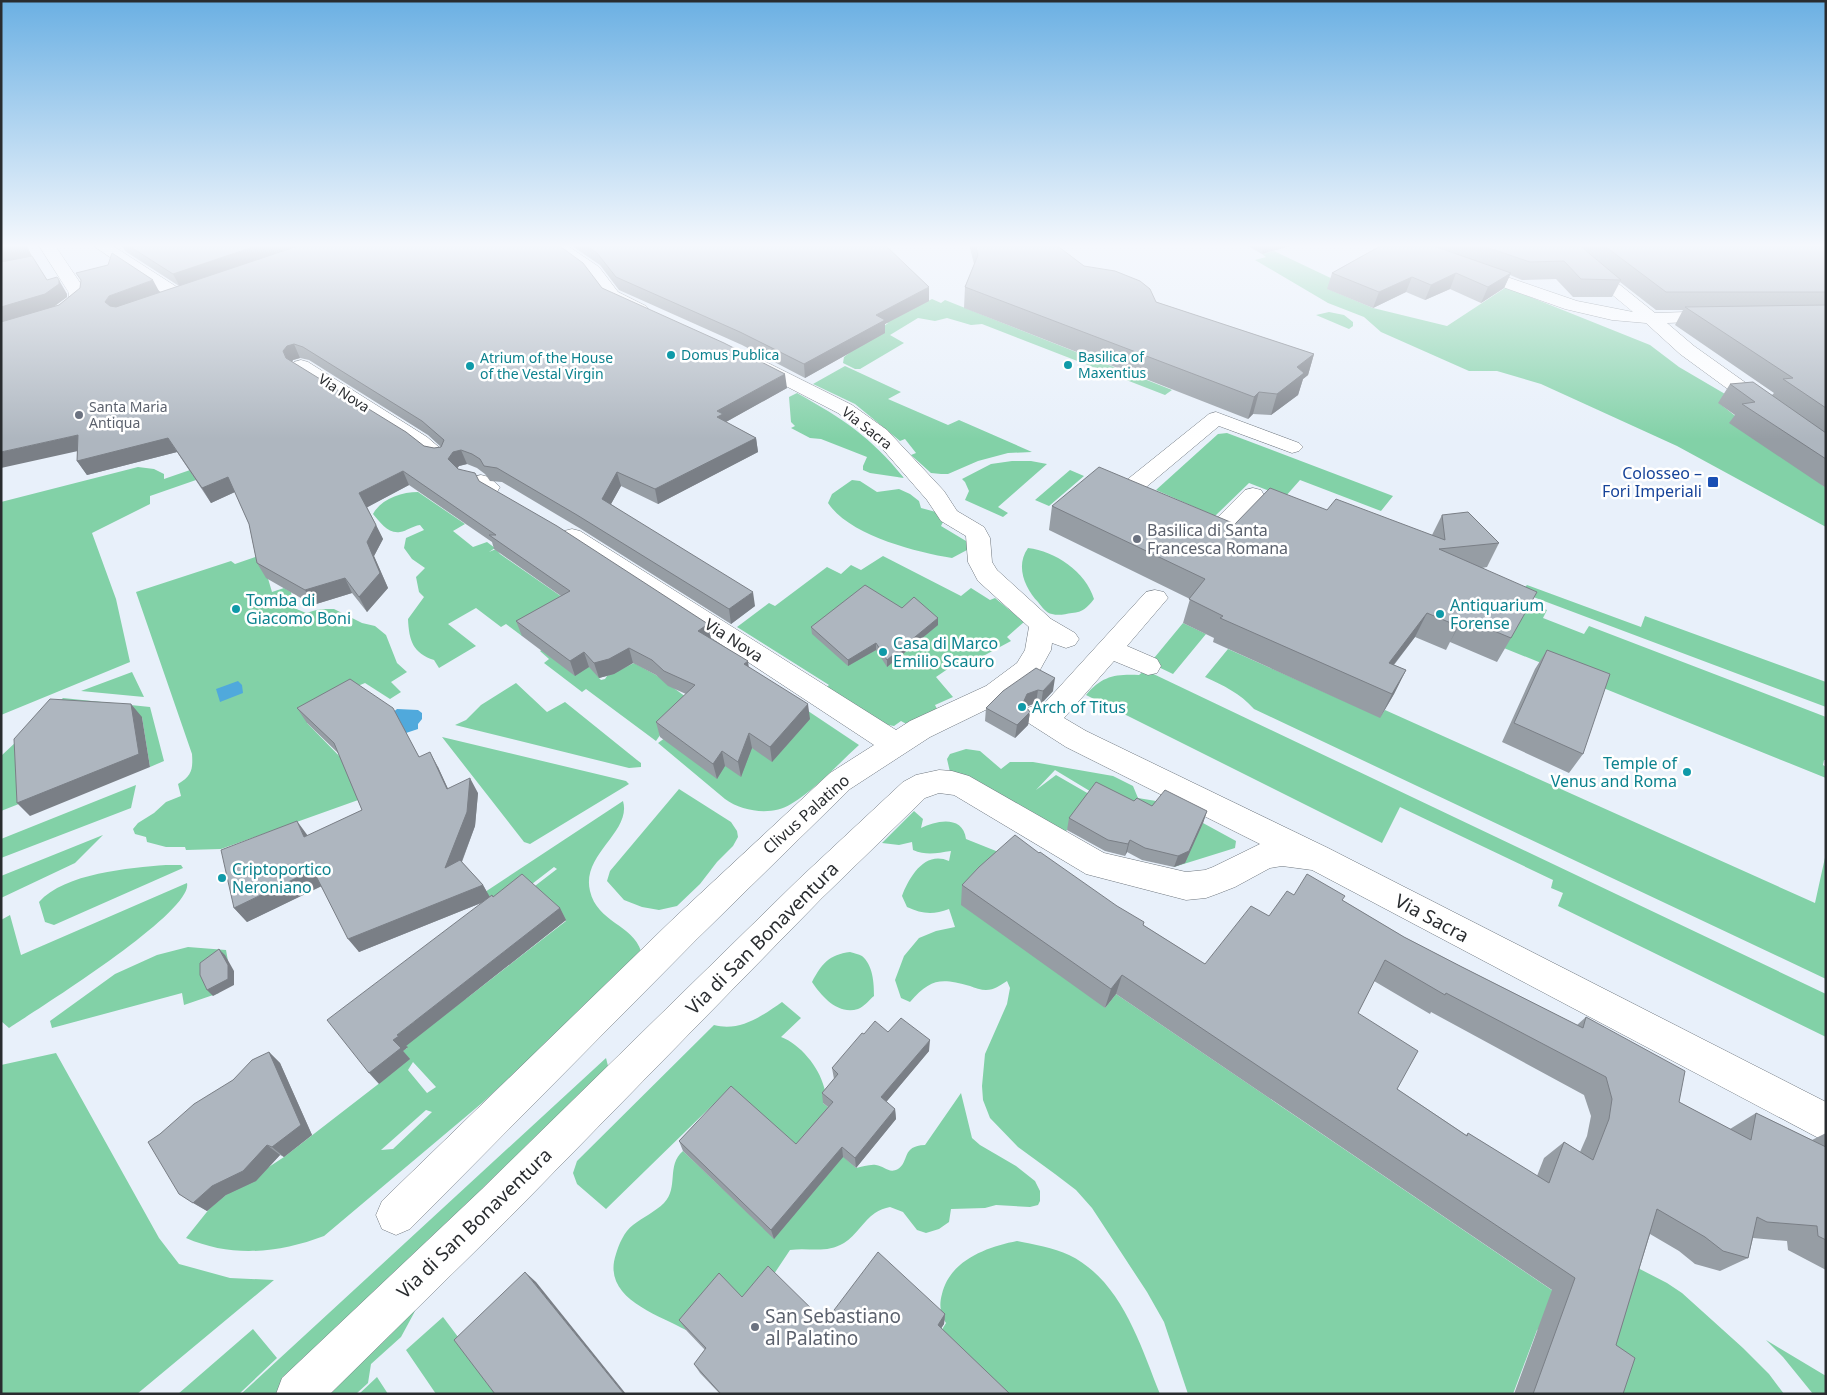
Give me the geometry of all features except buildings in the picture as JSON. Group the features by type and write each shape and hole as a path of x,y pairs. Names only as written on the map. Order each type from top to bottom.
{"street":[{"path":"1,331 67,309"},
{"path":"638,309 654,317"},
{"path":"1589,309 1616,315 1650,318 1733,316"},
{"path":"1639,309 1694,355 1826,450"},
{"name":"Via Sacra","path":"734,351 845,409 880,434 936,496 949,516 976,532 980,562 987,575 1042,625 1090,648 1148,666"},
{"name":"Via Nova","path":"301,366 472,476"},
{"path":"1131,488 1216,418 1292,447"},
{"path":"1221,527 1253,495"},
{"name":"Via Nova","path":"563,531 895,744"},
{"path":"1090,648 1155,598"},
{"name":"Clivus Palatino","path":"396,1215 685,929 840,781 920,729 999,695 1027,670 1038,650 1042,625"},
{"name":"Via Sacra","path":"1090,648 1075,689 1042,718 1076,739 1317,857 1826,1123"},
{"name":"Via di San Bonaventura","path":"298,1394 496,1203 806,893 914,790 924,784 942,781 964,787 1097,865 1186,886 1206,884 1224,877 1265,855 1282,852 1317,857"}],"green space":[{"path":"909,309 968,309 1172,390 1165,395 982,324 971,325 947,318 935,321 918,318 890,335 904,343 860,369 855,369 843,363 844,357 888,323 881,319"},
{"path":"1344,309 1378,309 1447,326 1473,309 1560,309 1650,345 1679,367 1737,401 1719,403 1826,488 1826,527 1677,446 1541,384 1497,371 1469,371 1381,332 1364,317"},
{"path":"1329,312 1344,315 1353,322 1353,326 1349,329 1316,315"},
{"path":"845,366 901,392 888,399 948,425 959,420 1032,452 1008,453 978,461 948,474 931,473 911,455 916,453 905,439 900,441 855,404 813,384"},
{"path":"797,393 855,430 892,463 904,478 870,473 863,470 867,457 821,439 810,438 791,428 795,426 791,422 789,397"},
{"path":"1227,433 1393,496 1381,511 1300,480 1285,497 1249,483 1215,516 1156,490 1218,434"},
{"path":"1031,461 1047,464 998,507 1008,513 1003,517 965,500 969,491 962,479 991,464"},
{"path":"138,467 154,469 164,474 164,479 193,469 196,480 150,496 150,504 92,533 116,599 130,662 1,715 1,502"},
{"path":"1070,470 1084,476 1049,506 1035,500"},
{"path":"852,480 860,481 877,492 899,489 910,494 919,501 921,508 936,512 943,522 941,526 966,541 969,546 967,550 952,558 937,555 884,540 851,524 828,503 832,494"},
{"path":"418,492 465,524 453,531 473,547 487,542 495,548 489,552 496,549 500,554 575,606 522,636 506,624 501,627 476,608 448,624 476,646 439,668 434,660 417,650 411,640 408,619 424,597 419,592 416,577 425,568 412,559 404,548 406,538 424,530 420,525 403,531 392,531 385,527 373,514 381,504 392,497"},
{"path":"1028,548 1049,553 1068,564 1077,572 1090,589 1094,599 1089,605 1079,612 1062,615 1044,610 1029,590 1023,576 1022,562"},
{"path":"261,555 272,592 284,588 291,592 294,608 306,613 320,609 334,609 362,623 375,626 386,635 397,663 407,672 391,682 401,692 390,699 365,683 311,705 307,723 345,762 361,799 221,849 186,850 185,847 166,847 147,842 146,837 135,834 133,829 166,802 181,796 178,784 191,772 192,754 136,592 231,561 235,564"},
{"name":"Casa di Marco Emilio Scauro","path":"883,556 961,596 971,588 990,600 995,598 1024,622 1007,637 1011,641 961,668 955,664 936,677 953,697 935,705 937,709 910,726 901,721 894,726 888,725 886,727 824,689 829,685 737,627 769,603 775,606 827,567 841,574 851,565 861,570"},
{"path":"1527,585 1641,627 1645,616 1826,682 1826,707 1520,592"},
{"path":"1533,605 1547,610 1543,618 1584,634 1589,626 1826,717 1826,760 1824,760 1823,765 1826,767 1826,778 1494,644"},
{"path":"661,613 859,745 818,784 791,804 783,808 767,811 740,807 725,799 658,743 750,676 642,658 599,678 601,680 605,679 607,676 634,663 656,675 686,697 656,741 586,689 582,692 544,663 549,659 540,651 571,631"},
{"path":"1183,623 1206,634 1173,674 1150,663"},
{"path":"1228,649 1380,717 1385,710 1815,903 1826,853 1826,979 1254,709 1237,694 1205,677"},
{"path":"1145,670 1826,994 1826,1037 1558,906 1563,893 1551,888 1553,880 1400,807 1382,843 1086,695 1103,680 1123,675 1139,675"},
{"path":"132,672 144,697 81,691"},
{"path":"516,683 547,712 565,702 641,763 641,767 629,768 455,725 466,720 481,705"},
{"path":"63,698 150,707 164,761 150,767 142,717 29,800 1,811 1,756"},
{"path":"442,737 626,781 629,784 530,844 524,842"},
{"path":"966,749 980,751 1001,769 1010,762 1033,762 1113,776 1133,786 1138,798 1162,802 1198,832 1203,823 1236,841 1235,848 1174,867 1103,799 1055,770 1036,790 1056,775 1089,794 1065,833 950,772 947,759 950,754"},
{"path":"136,785 131,808 1,858 1,839"},
{"path":"679,789 731,822 737,831 738,837 733,846 717,862 700,884 677,906 659,910 642,907 624,900 607,881 610,871"},
{"path":"623,801 624,812 620,823 593,866 589,878 590,891 600,910 631,935 641,951 616,980 482,1103 324,1236 290,1246 255,1251 221,1249 186,1238 210,1208 226,1195 284,1157 381,1082 401,1052 407,1048 395,1032 467,998 566,921 531,889 557,869 554,867 501,908 485,892","holes":["413,1062 436,1087 427,1093 408,1070","426,1110 432,1112 393,1149 381,1150"]},
{"path":"914,811 923,819 921,828 934,823 948,821 955,823 964,831 966,839 1001,853 1105,1008 1116,994 1581,1310 1537,1330 1513,1394 1188,1394 1164,1322 1147,1292 1092,1208 1076,1190 1018,1147 990,1118 983,1100 982,1086 985,1054 1007,1004 1010,988 1007,981 989,990 951,982 937,982 924,988 910,1002 901,998 895,980 904,956 919,938 936,931 955,927 949,909 933,913 918,911 907,907 902,896 909,881 919,867 933,859 949,861 951,851 932,854 923,853 913,850 912,842 899,845 882,843"},
{"path":"103,835 75,863 1,898 1,876"},
{"path":"181,865 183,868 54,925 45,922 39,902 50,892 65,884 81,878 116,870"},
{"path":"187,883 182,897 166,915 111,960 9,1028 1,1021 1,920 10,915 21,955"},
{"path":"188,947 226,950 228,961 211,992 219,993 184,1005 182,993 52,1028 50,1021 115,974 157,955"},
{"path":"850,952 862,956 869,964 874,996 865,1005 851,1010 837,1007 831,1003 812,982 827,961 837,955"},
{"path":"782,1002 801,1018 781,1037 795,1045 813,1064 825,1089 823,1103 834,1112 817,1133 856,1168 874,1165 892,1171 898,1169 902,1166 912,1148 925,1145 961,1093 972,1138 980,1145 1016,1166 1035,1181 1040,1191 1040,1201 1038,1205 1030,1207 996,1205 985,1208 951,1209 949,1222 939,1229 926,1233 917,1230 903,1212 890,1207 882,1209 871,1216 844,1243 824,1249 790,1250 772,1277 747,1307 686,1330 647,1311 624,1293 617,1282 614,1269 616,1254 627,1231 664,1203 668,1197 671,1191 675,1163 683,1151 774,1238 728,1090 606,1209 577,1184 573,1173 577,1161 714,1025 724,1027 742,1024 759,1017"},
{"path":"56,1053 159,1238 179,1264 230,1278 274,1280 137,1394 1,1394 1,1065"},
{"path":"606,1058 609,1070 436,1254 414,1313 401,1337 371,1364 368,1383 356,1394 241,1394"},
{"path":"1017,1241 1050,1248 1069,1255 1087,1266 1102,1280 1126,1315 1145,1355 1160,1394 914,1394 946,1323 941,1313 941,1302 946,1282 961,1264 971,1257 982,1251"},
{"path":"1632,1265 1682,1293 1743,1348 1769,1374 1784,1394 1600,1394"},
{"path":"443,1317 501,1394 436,1394 406,1350"},
{"path":"253,1329 277,1358 239,1394 178,1394"},
{"path":"1766,1340 1826,1376 1826,1394 1813,1394 1783,1357"},
{"path":"377,1377 388,1394 359,1394"}],"water":[{"path":"238,681 242,685 243,693 220,702 216,689"},
{"path":"397,709 418,710 422,713 418,729 406,733 390,715"}],"place":[{"name":"Domus Publica","path":"671,355"},
{"name":"Basilica of Maxentius","path":"1068,365"},
{"name":"Atrium of the House of the Vestal Virgin","path":"470,366"},
{"name":"Santa Maria Antiqua","path":"79,415"},
{"name":"Colosseo – Fori Imperiali","path":"1713,482"},
{"name":"Basilica di Santa Francesca Romana","path":"1137,539"},
{"name":"Tomba di Giacomo Boni","path":"236,609"},
{"name":"Antiquarium Forense","path":"1440,614"},
{"name":"Casa di Marco Emilio Scauro","path":"883,652"},
{"name":"Arch of Titus","path":"1022,707"},
{"name":"Temple of Venus and Roma","path":"1687,772"},
{"name":"Criptoportico Neroniano","path":"222,878"},
{"name":"San Sebastiano al Palatino","path":"755,1327"}]}
